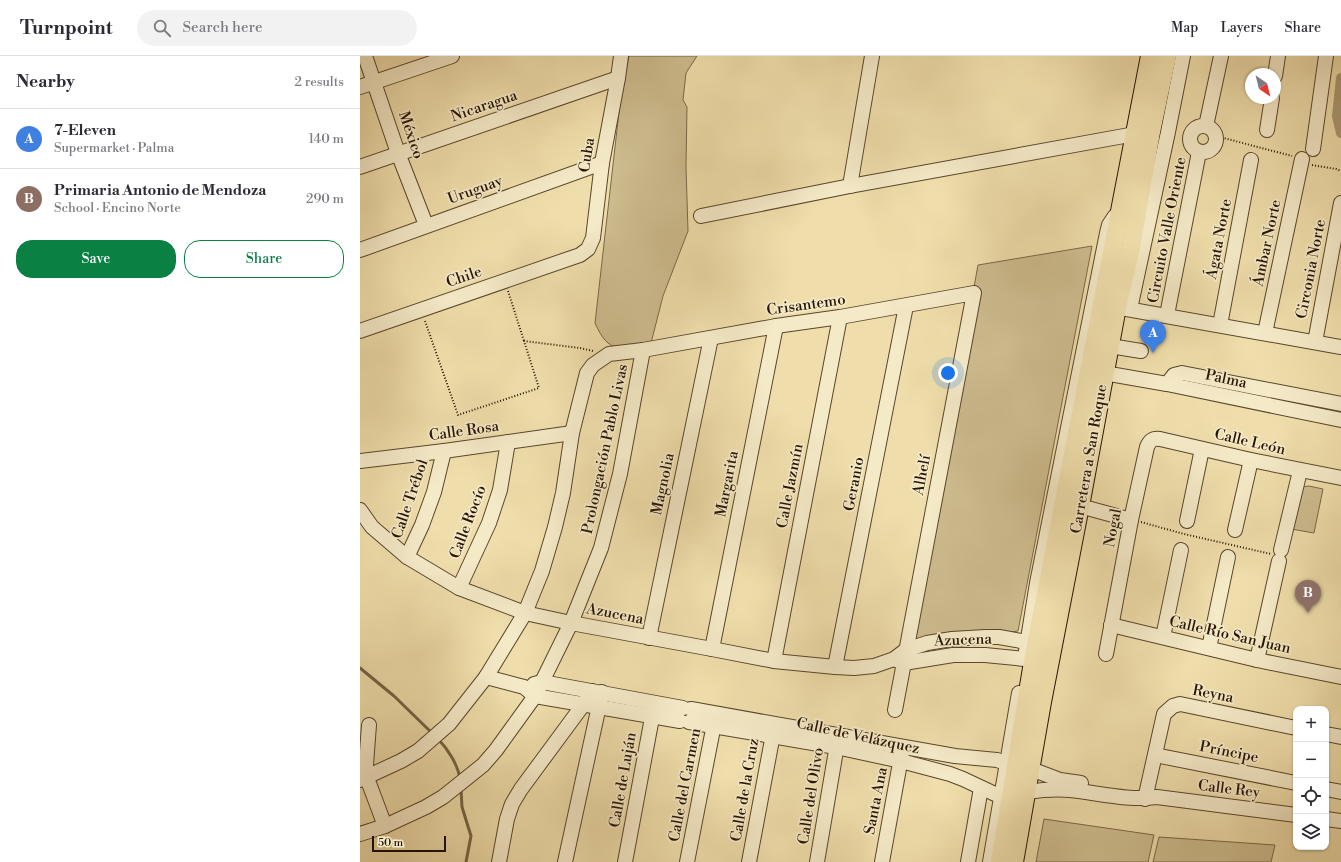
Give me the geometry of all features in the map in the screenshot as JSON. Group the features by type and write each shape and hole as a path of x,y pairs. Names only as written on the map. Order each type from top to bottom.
{"main road":[{"path":"1124,278 1124,220 1121,210 1150,56"},
{"name":"Carretera a San Roque","path":"1014,862 1020,828 1016,779 1036,737 1104,373 1110,346 1123,308 1124,278 1131,247 1151,132 1167,56"},
{"name":"Carretera a San Roque","path":"1000,862 1016,779 1032,651 1055,550 1121,210"},
{"path":"1055,550 1080,506 1073,459"},
{"path":"1042,702 1043,671 1032,651 1048,636 1059,611"}],"street":[{"name":"México","path":"365,56 398,153 426,225"},
{"path":"360,87 452,56"},
{"name":"Cuba","path":"580,255 588,249 593,238 602,163 621,56"},
{"path":"850,186 872,56"},
{"path":"1183,56 1168,132 1123,308 1341,347"},
{"path":"1211,131 1197,127 1191,133 1189,138 1192,147 1199,152 1209,152 1216,140 1211,131 1220,56"},
{"path":"1276,68 1278,56"},
{"path":"1313,149 1326,56"},
{"name":"Nicaragua","path":"360,167 618,78"},
{"path":"1267,130 1271,104"},
{"path":"1168,132 1189,138"},
{"path":"702,216 850,186 1135,134"},
{"name":"Circuito Valle Oriente","path":"1167,315 1199,152"},
{"name":"Ágata Norte","path":"1220,325 1252,160"},
{"name":"Ámbar Norte","path":"1265,333 1301,161"},
{"name":"Uruguay","path":"360,250 602,163"},
{"name":"Circonia Norte","path":"1315,342 1341,203"},
{"path":"1032,651 1036,583 1107,232 1113,218 1121,210"},
{"name":"Chile","path":"360,331 580,255"},
{"name":"Crisantemo","path":"605,356 609,354 643,350 776,326 906,306 974,293"},
{"name":"Alhelí","path":"895,710 901,657 974,293"},
{"name":"Geranio","path":"835,667 906,306"},
{"name":"Calle Jazmín","path":"774,661 840,317"},
{"name":"Margarita","path":"712,649 776,326"},
{"name":"Magnolia","path":"649,638 711,338"},
{"path":"1110,346 1141,351"},
{"name":"Prolongación Pablo Livas","path":"360,834 386,826 426,807 443,797 483,765 496,750 535,696 571,623 601,548 620,474 643,350"},
{"path":"363,779 418,751 449,724 486,677 525,614 542,571 555,527 563,493 572,433 587,373 592,365 605,356"},
{"name":"Palma","path":"1104,373 1167,384 1341,420"},
{"path":"1167,384 1174,375 1182,373 1341,404"},
{"name":"Calle Rosa","path":"360,461 572,433"},
{"name":"Calle León","path":"1152,440 1156,438 1300,471 1341,478"},
{"name":"Nogal","path":"1106,654 1131,520 1147,446 1152,440"},
{"name":"Calle Rocío","path":"459,588 489,523 496,503 500,490 508,442"},
{"path":"1188,521 1202,449"},
{"name":"Calle Trébol","path":"407,557 422,525 434,492 444,451"},
{"path":"1235,530 1251,460"},
{"path":"1257,660 1278,555 1300,471"},
{"path":"1080,506 1131,520"},
{"name":"Azucena","path":"360,510 372,527 407,557 459,588 525,614 774,661 835,667 854,668 874,666 901,657 928,643 952,639 985,637 1016,639 1032,651"},
{"path":"1163,637 1181,550"},
{"path":"1209,648 1228,556"},
{"name":"Calle Río San Juan","path":"1111,625 1257,660 1341,677"},
{"path":"486,677 524,687 535,696"},
{"path":"524,687 542,682"},
{"name":"Calle de Velázquez","path":"542,682 597,692 653,710"},
{"path":"499,862 507,819 512,804 521,789 583,705 597,692"},
{"path":"565,862 598,707 597,692"},
{"name":"Calle de Velázquez","path":"535,696 598,707 653,710 837,741 903,747 955,756 997,760 1016,779 994,794 950,774 901,762 837,741"},
{"name":"Reyna","path":"1150,796 1155,755 1164,714 1172,706 1180,704 1293,727"},
{"name":"Calle de Luján","path":"626,862 653,710"},
{"name":"Calle del Carmen","path":"687,862 714,720"},
{"path":"369,725 366,765 363,779 386,826"},
{"name":"Calle de la Cruz","path":"749,862 773,730"},
{"path":"1329,735 1341,737"},
{"name":"Calle del Olivo","path":"817,862 837,741"},
{"name":"Santa Ana","path":"882,862 903,747"},
{"name":"Príncipe","path":"1155,755 1293,782"},
{"path":"950,774 955,756"},
{"name":"Calle Rey","path":"1016,779 1052,777 1070,786"},
{"path":"990,862 1016,779"},
{"name":"Calle Rey","path":"1016,779 1050,790 1070,786 1293,815"},
{"path":"968,862 981,788"},
{"path":"1329,790 1341,792"},
{"path":"1329,819 1341,821"}],"path":[{"path":"1211,131 1301,161 1341,171"},
{"path":"424,318 458,415 539,388 507,290"},
{"path":"524,341 590,350 605,356"},
{"path":"1131,520 1184,534 1278,555"}],"shaded area":[{"path":"629,56 697,56 686,73 683,100 687,107 686,167 688,231 663,296 650,347 623,348 611,345 605,340 595,323 620,103"},
{"path":"1092,246 1018,631 909,648 978,265"},
{"path":"1309,486 1323,489 1314,533 1291,529 1301,487"},
{"path":"1044,819 1154,835 1148,862 1036,862"},
{"path":"1159,837 1275,845 1271,862 1153,862"}],"waterway":[{"path":"1341,78 1337,116 1341,133"},
{"path":"360,668 394,696 433,734"},
{"path":"438,739 452,758 460,779"},
{"path":"461,789 462,807 471,836 466,862"}],"place":[{"name":"7-Eleven","path":"1153,353"},
{"name":"Primaria Antonio de Mendoza","path":"1308,613"}]}
